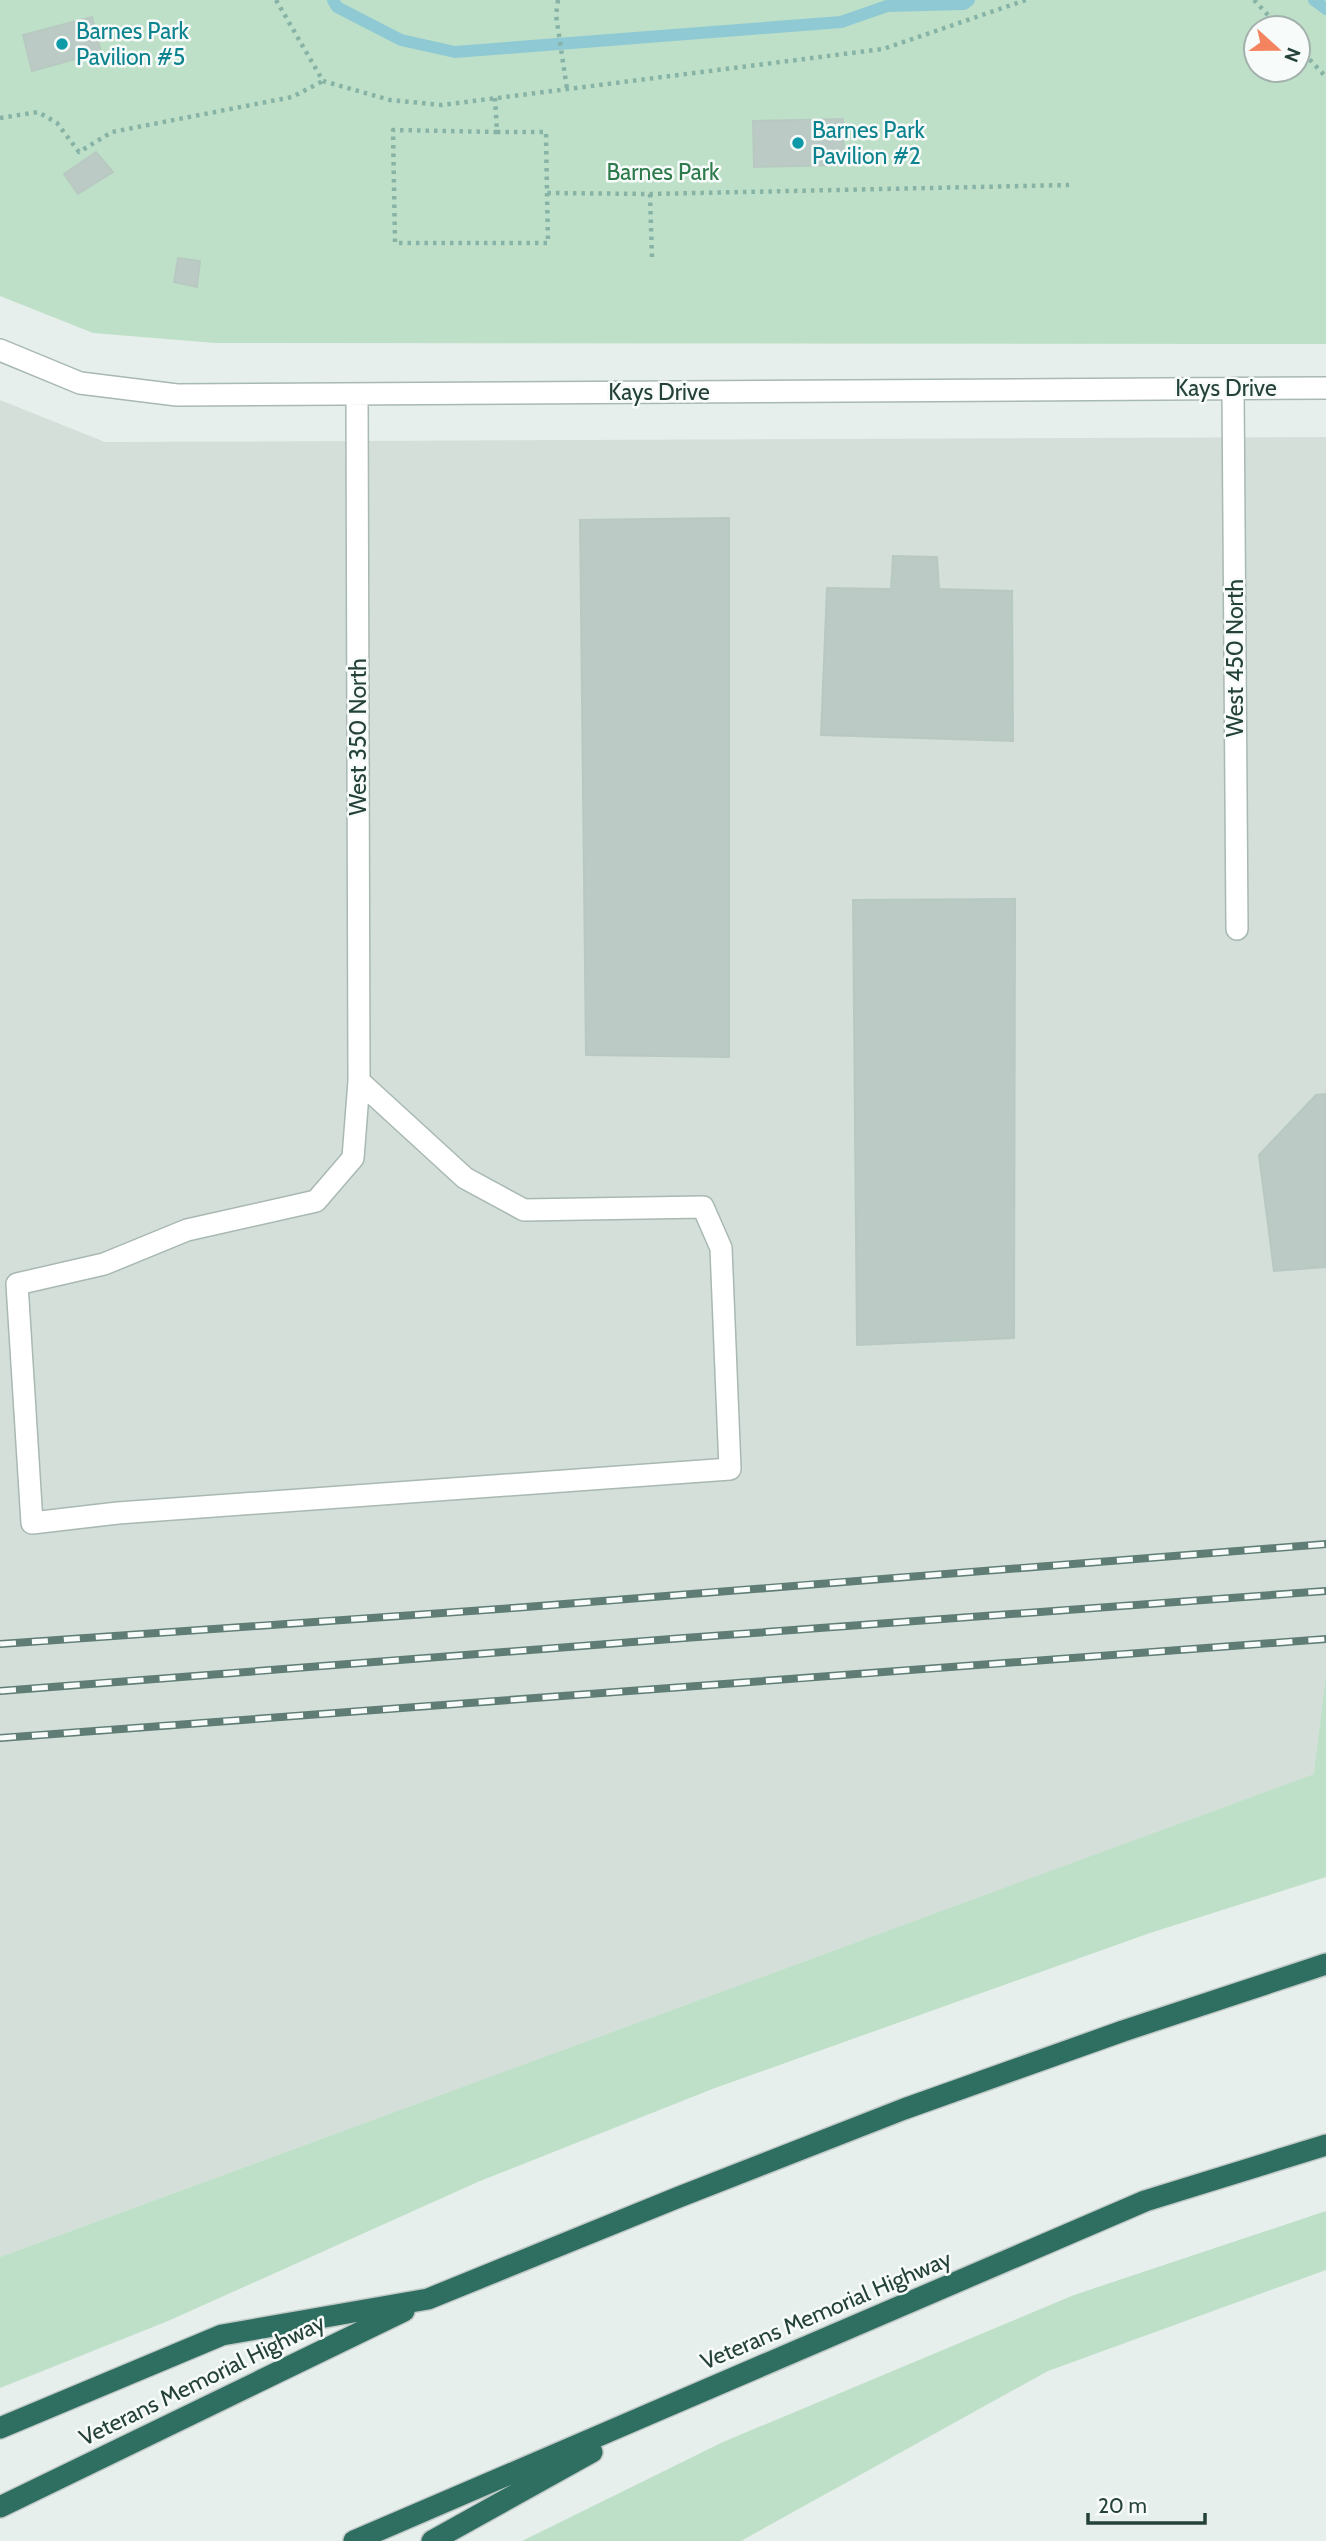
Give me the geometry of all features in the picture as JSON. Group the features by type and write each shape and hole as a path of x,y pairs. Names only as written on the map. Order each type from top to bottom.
{"highway":[{"path":"0,2428 222,2335 428,2299 904,2109 1037,2060 1326,1964"},
{"name":"Veterans Memorial Highway","path":"354,2541 1145,2201 1326,2145"},
{"name":"Veterans Memorial Highway","path":"0,2507 428,2299"},
{"path":"432,2541 691,2397"}],"street":[{"name":"Kays Drive","path":"0,350 80,383 164,393 1326,388"},
{"name":"West 450 North","path":"1233,388 1237,929"},
{"name":"West 350 North","path":"357,394 359,1081 353,1158 316,1201 187,1230 104,1265 17,1284 32,1523 118,1513 730,1469 720,1248 703,1207 523,1210 466,1178 359,1081"}],"path":[{"path":"276,0 323,81"},
{"path":"558,0 556,15 567,89"},
{"path":"0,118 38,112 57,123 79,152 112,132 292,97 323,81 390,100 442,105 883,49 1026,0"},
{"path":"1254,0 1267,14"},
{"path":"1312,62 1326,77"},
{"path":"495,98 497,132"},
{"path":"393,130 497,132 545,132 548,243 395,243 393,130"},
{"path":"547,193 650,194 1069,185"},
{"path":"650,194 652,258"}],"shaded area":[{"path":"0,400 105,442 1326,437 1326,1674 1315,1774 0,2257"}],"green space":[{"name":"Barnes Park","path":"0,0 1326,0 1326,344 215,343 93,333 0,296"},
{"path":"1326,1674 1326,1877 1150,1933 715,2088 480,2181 168,2321 0,2388 0,2257 1314,1774"},
{"path":"1326,2211 1326,2270 1048,2371 741,2541 522,2541 723,2442 1074,2295"}],"building":[{"name":"Barnes Park Pavilion #5","path":"92,17 101,52 32,71 23,35"},
{"name":"Barnes Park Pavilion #2","path":"843,119 844,165 754,167 753,121"},
{"path":"96,152 113,172 78,194 64,174"},
{"path":"178,258 200,261 197,287 174,282"},
{"path":"729,518 729,1057 586,1055 580,520"},
{"path":"893,556 937,557 939,589 1012,591 1013,741 821,735 827,588 891,589"},
{"path":"1015,899 1014,1338 857,1345 853,900"},
{"path":"1326,1094 1326,1267 1274,1271 1259,1155 1316,1095"}],"waterway":[{"path":"333,0 337,7 401,40 455,52 841,22 887,6 964,4 969,0"},
{"path":"1314,0 1326,9"}],"railway":[{"path":"0,1644 513,1608 1326,1544"},
{"path":"0,1691 1326,1591"},
{"path":"0,1738 1326,1639"}],"place":[{"name":"Barnes Park Pavilion #5","path":"62,44"},
{"name":"Barnes Park Pavilion #2","path":"798,143"}]}
